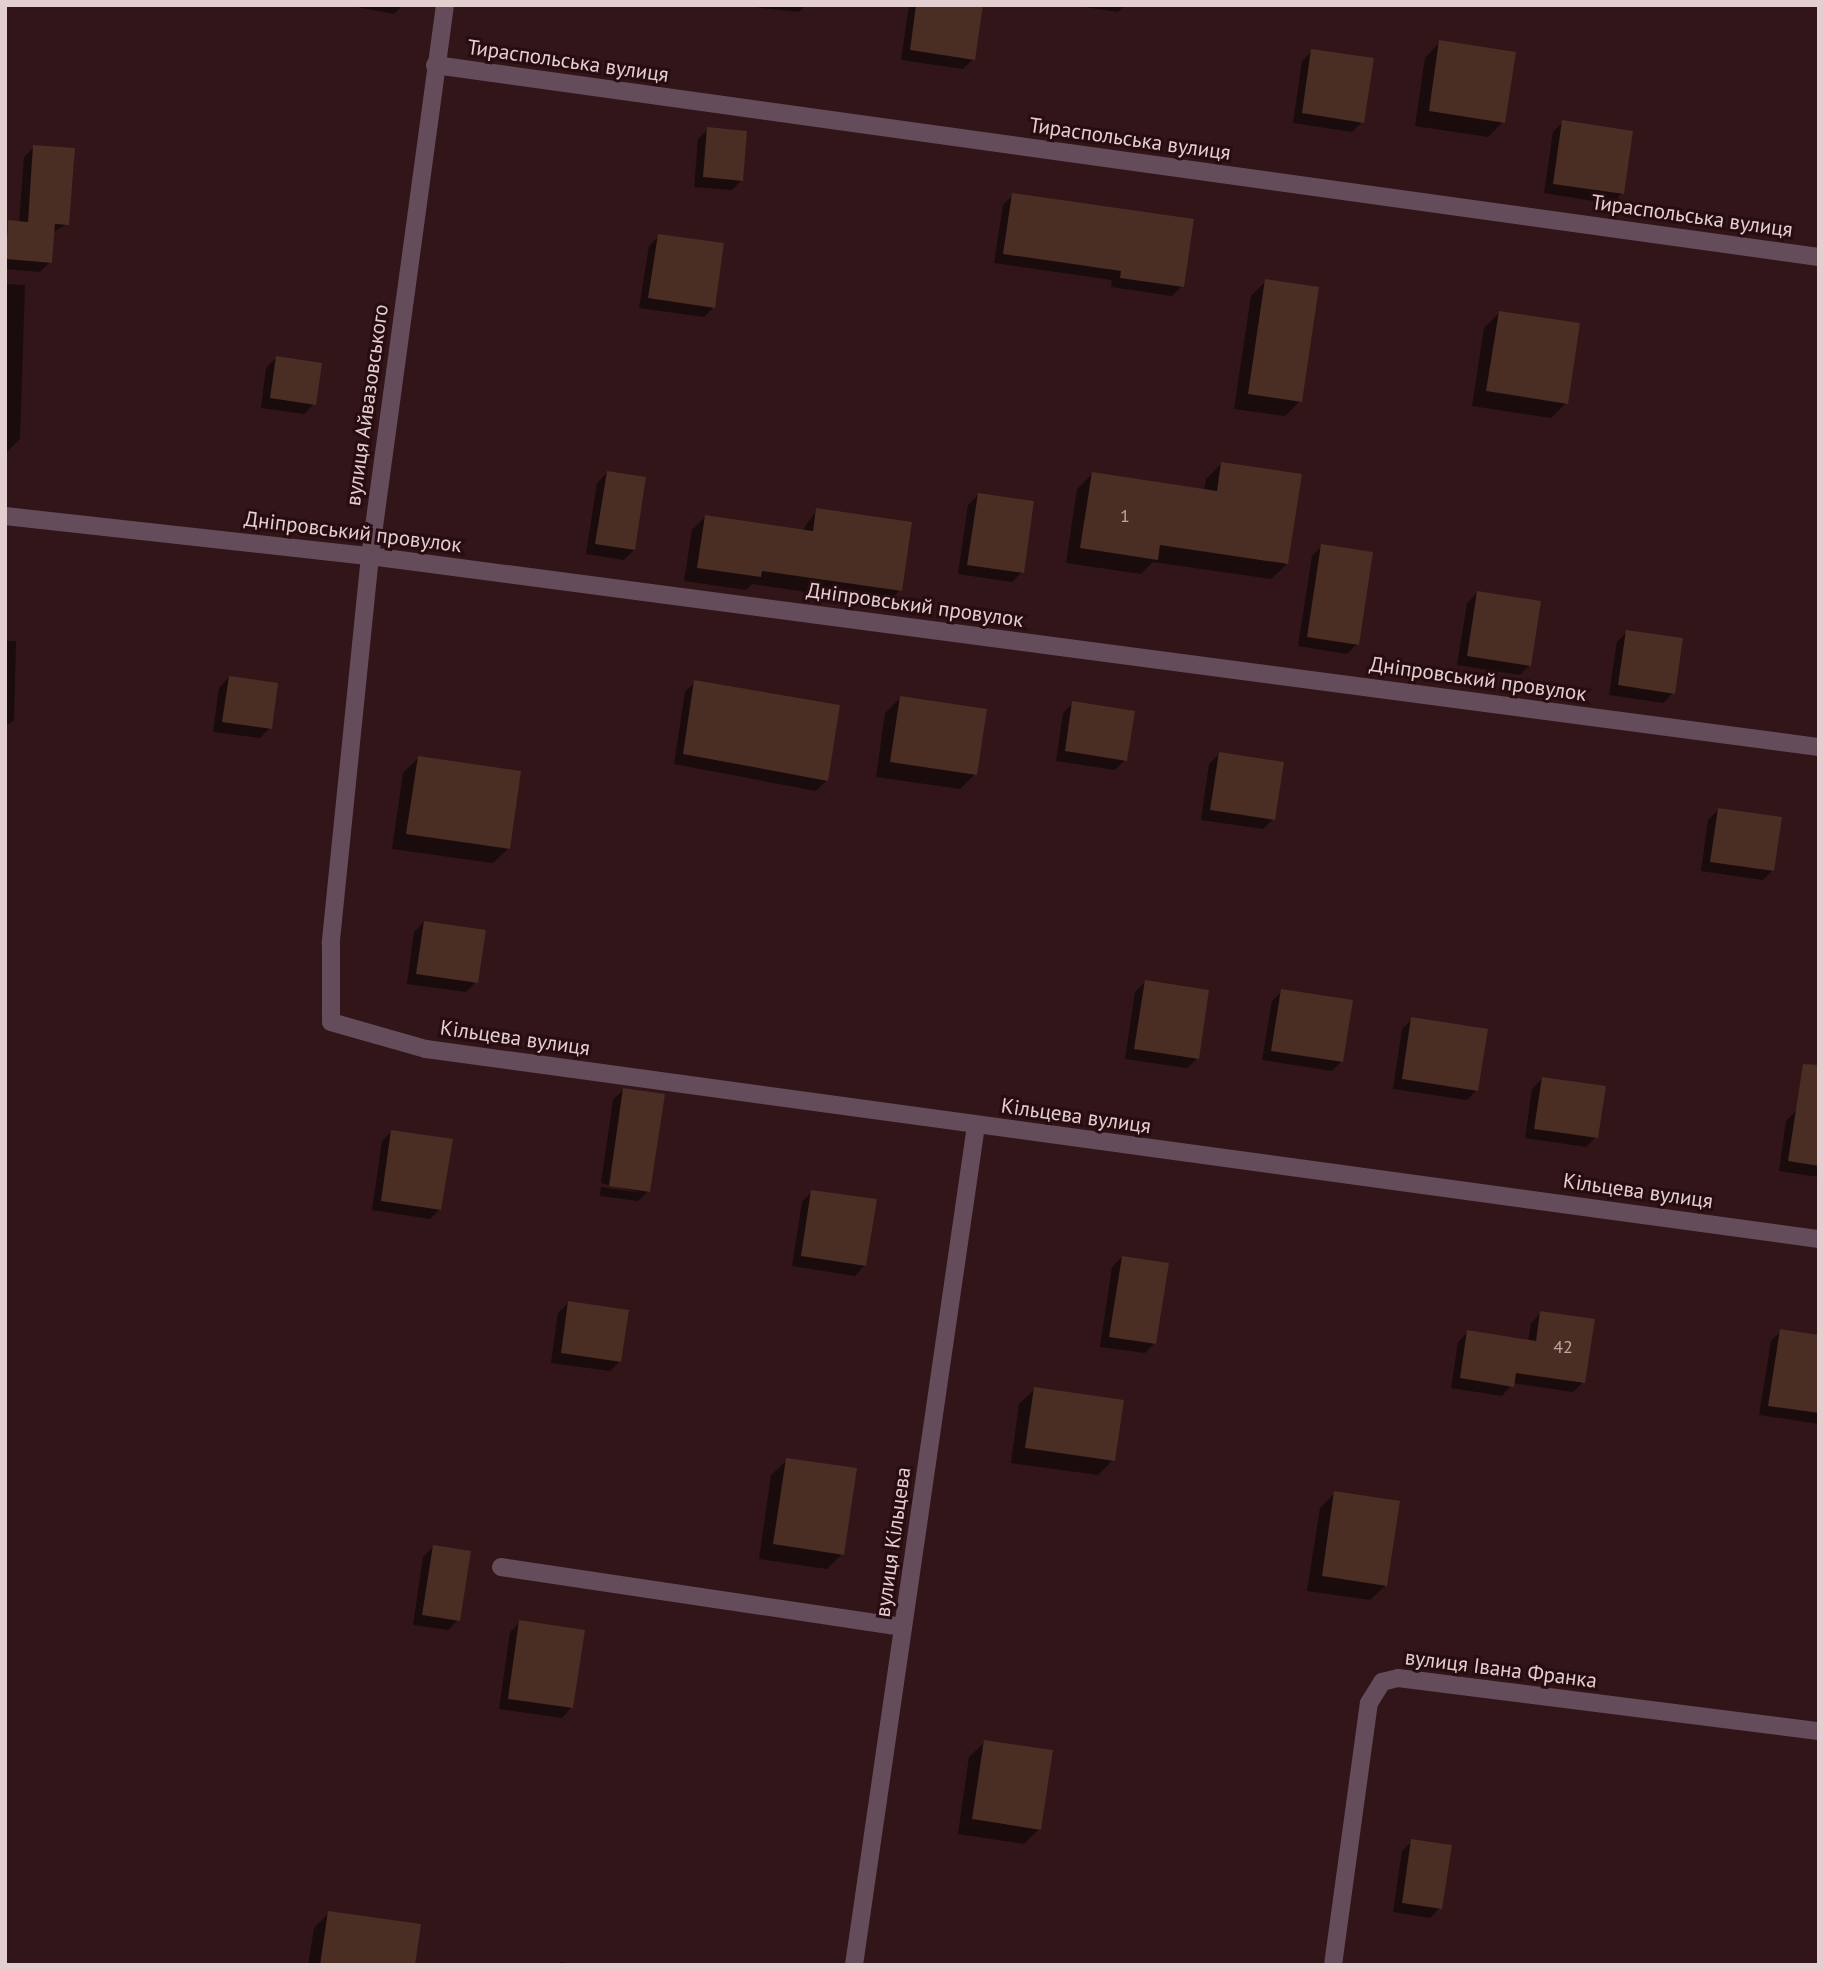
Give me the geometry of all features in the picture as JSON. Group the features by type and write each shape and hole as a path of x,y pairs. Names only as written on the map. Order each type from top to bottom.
{"street":[{"name":"вулиця Айвазовського","path":"331,1021 331,943 370,556 445,5"},
{"name":"Тираспольська вулиця","path":"435,65 1819,257"},
{"name":"Дніпровський провулок","path":"5,516 370,556 1819,747"},
{"name":"Кільцева вулиця","path":"331,1021 426,1049 976,1126 1819,1238"},
{"name":"вулиця Кільцева","path":"854,1965 976,1126"},
{"path":"501,1567 903,1627"},
{"name":"вулиця Івана Франка","path":"1333,1965 1369,1703 1382,1682 1398,1678 1819,1731"}],"building":[{"path":"916,5 983,5 975,60 910,50"},
{"path":"1439,40 1516,52 1505,123 1429,111"},
{"path":"1311,49 1374,58 1364,123 1302,113"},
{"path":"1562,120 1633,131 1624,194 1553,184"},
{"path":"707,127 747,131 743,181 703,177"},
{"path":"33,145 75,148 69,225 55,224 52,263 6,259 8,220 28,222"},
{"path":"1012,193 1194,219 1184,287 1120,278 1121,271 1003,254"},
{"path":"658,234 724,243 715,308 648,298"},
{"path":"1265,279 1319,287 1302,402 1248,394"},
{"path":"1499,311 1580,323 1568,404 1486,391"},
{"path":"276,356 322,363 316,405 270,398"},
{"path":"1221,462 1302,474 1288,564 1160,545 1158,560 1080,548 1092,472 1217,491"},
{"path":"607,471 646,477 635,550 595,544"},
{"path":"978,493 1034,501 1024,573 967,565"},
{"path":"816,508 912,522 902,591 762,571 761,577 697,568 705,515 813,531"},
{"path":"1321,544 1373,552 1359,645 1307,637"},
{"path":"1477,591 1541,601 1531,666 1467,656"},
{"path":"1626,630 1683,638 1675,694 1618,685"},
{"path":"229,676 278,683 272,729 222,722"},
{"path":"694,680 840,705 828,781 683,754"},
{"path":"900,696 987,709 977,775 890,762"},
{"path":"1072,701 1135,711 1127,761 1065,751"},
{"path":"1219,752 1284,762 1275,820 1210,810"},
{"path":"418,756 521,771 510,849 406,834"},
{"path":"1718,808 1782,817 1774,871 1710,862"},
{"path":"424,921 486,930 478,983 416,974"},
{"path":"1145,980 1209,990 1199,1059 1134,1049"},
{"path":"1281,989 1353,1000 1343,1062 1271,1051"},
{"path":"1411,1017 1488,1029 1478,1091 1402,1079"},
{"path":"1803,1064 1819,1065 1819,1166 1788,1161"},
{"path":"1542,1077 1606,1086 1598,1138 1534,1129"},
{"path":"623,1088 665,1094 650,1192 609,1186"},
{"path":"391,1130 453,1139 441,1210 381,1201"},
{"path":"811,1190 877,1199 866,1266 801,1256"},
{"path":"1122,1256 1169,1263 1156,1344 1109,1337"},
{"path":"568,1301 629,1310 621,1362 561,1353"},
{"path":"1540,1311 1595,1319 1585,1383 1516,1373 1514,1387 1460,1378 1467,1330 1536,1341"},
{"path":"1780,1329 1819,1335 1819,1413 1768,1406"},
{"path":"1034,1387 1124,1400 1115,1461 1025,1448"},
{"path":"786,1458 857,1468 844,1555 773,1544"},
{"path":"1334,1491 1400,1501 1387,1586 1322,1576"},
{"path":"433,1545 471,1551 460,1621 422,1615"},
{"path":"519,1620 585,1630 573,1708 508,1699"},
{"path":"984,1740 1053,1750 1041,1830 972,1819"},
{"path":"1411,1839 1452,1845 1442,1909 1402,1903"},
{"path":"328,1911 421,1924 415,1965 320,1965"}]}
